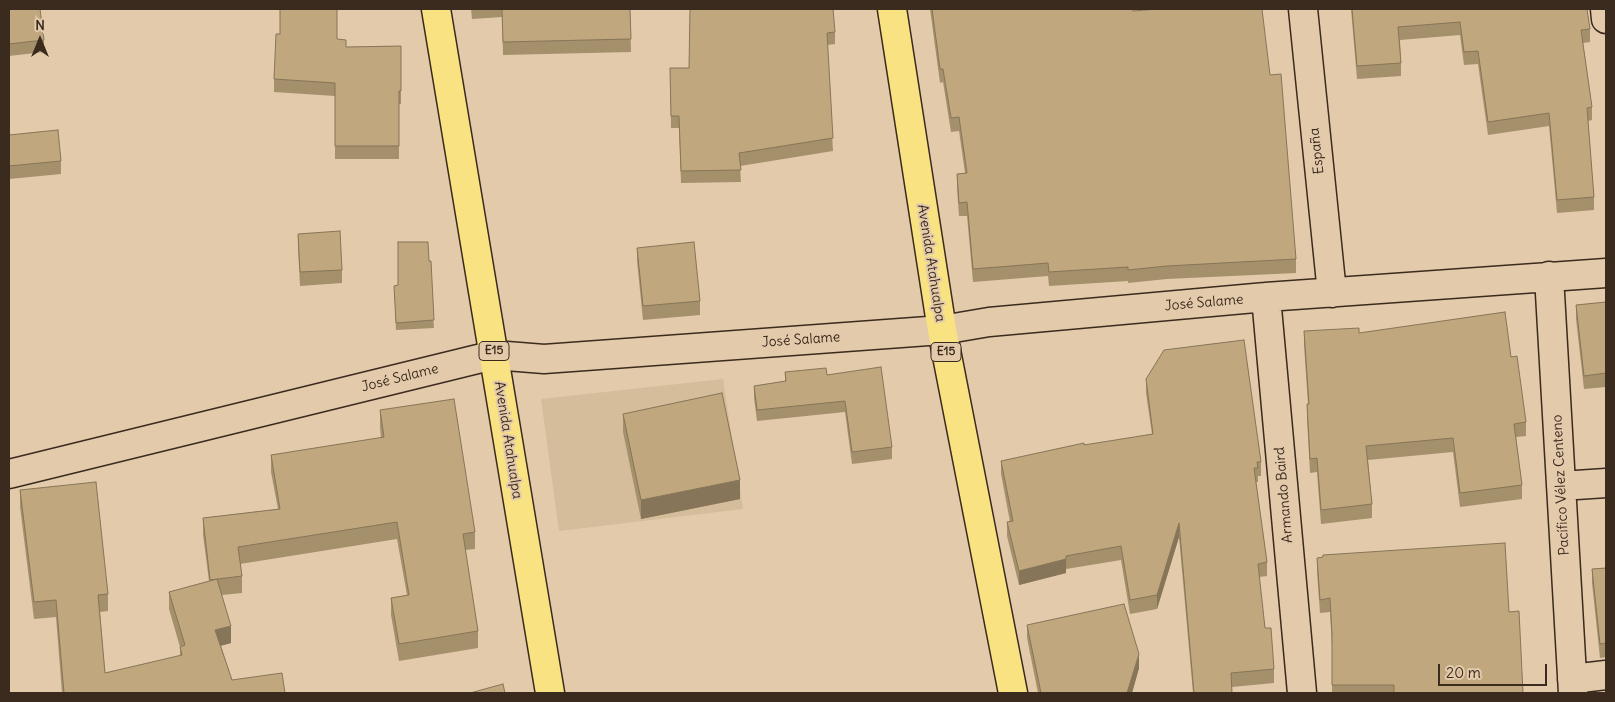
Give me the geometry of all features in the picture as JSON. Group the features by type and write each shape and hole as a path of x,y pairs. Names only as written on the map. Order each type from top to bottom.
{"highway":[{"name":"Avenida Atahualpa","path":"436,9 550,693"},
{"name":"Avenida Atahualpa","path":"892,9 942,330 1013,693"}],"street":[{"name":"España","path":"1303,9 1332,293"},
{"path":"1605,9 1606,19"},
{"name":"José Salame","path":"9,474 494,355 544,360 942,330 988,322 1266,297 1606,273"},
{"name":"Pacífico Vélez Centeno","path":"1549,276 1572,686"},
{"name":"Armando Baird","path":"1266,297 1302,693"},
{"path":"1561,486 1606,483"},
{"path":"1572,686 1606,675"}],"shaded area":[{"path":"723,379 743,509 559,531 541,399"}],"building":[{"path":"9,9 40,9 44,40 9,44"},
{"path":"280,9 337,9 337,39 346,40 346,47 401,46 399,146 335,146 335,83 274,79 276,34 280,34"},
{"path":"502,9 630,9 631,39 503,42"},
{"path":"690,9 833,9 835,32 827,33 833,138 739,153 741,170 681,171 679,116 671,116 670,68 689,68"},
{"path":"932,9 1133,9 1133,11 1158,9 1262,9 1270,75 1281,74 1296,259 1128,270 1128,267 1049,272 1048,263 973,269 967,202 959,203 957,174 967,173 959,117 951,118 943,69 940,69"},
{"path":"1352,9 1587,9 1590,29 1581,30 1592,107 1587,108 1594,197 1557,200 1549,113 1488,122 1478,51 1464,52 1460,22 1398,27 1401,63 1357,66"},
{"path":"58,130 61,161 9,166 9,135"},
{"path":"340,231 342,270 300,272 298,234"},
{"path":"398,242 428,242 429,261 431,261 434,320 396,323 394,286 398,285"},
{"path":"694,242 700,301 643,306 637,248"},
{"path":"1606,302 1606,373 1584,376 1576,305"},
{"path":"1505,312 1511,357 1517,356 1526,422 1514,424 1522,485 1460,493 1453,438 1366,446 1372,504 1321,510 1317,458 1310,459 1307,404 1309,404 1304,331 1359,328 1359,333"},
{"path":"1244,340 1261,462 1257,462 1258,468 1254,468 1267,562 1258,564 1265,628 1271,628 1274,669 1231,673 1232,693 1194,693 1179,523 1157,595 1130,600 1121,546 1066,556 1066,559 1019,571 1007,522 1013,521 1001,461 1084,443 1084,445 1153,434 1146,379 1164,350"},
{"path":"881,367 892,447 852,452 845,401 757,410 754,386 786,381 785,372 826,368 827,375"},
{"path":"722,393 740,480 641,500 623,414"},
{"path":"454,399 475,532 463,534 478,631 399,644 391,598 409,595 397,522 238,547 242,576 210,580 203,518 280,509 271,455 384,437 380,410"},
{"path":"96,482 108,594 98,595 105,673 182,655 180,647 185,645 169,592 217,579 231,626 215,630 232,680 282,673 285,693 64,693 56,600 34,602 20,490"},
{"path":"1505,543 1509,612 1519,611 1523,693 1394,693 1394,685 1332,685 1330,598 1320,600 1317,558 1323,557 1323,555"},
{"path":"1606,568 1606,643 1600,644 1592,569"},
{"path":"1124,604 1139,654 1127,693 1041,693 1027,625"},
{"path":"503,684 505,693 470,693"}]}
